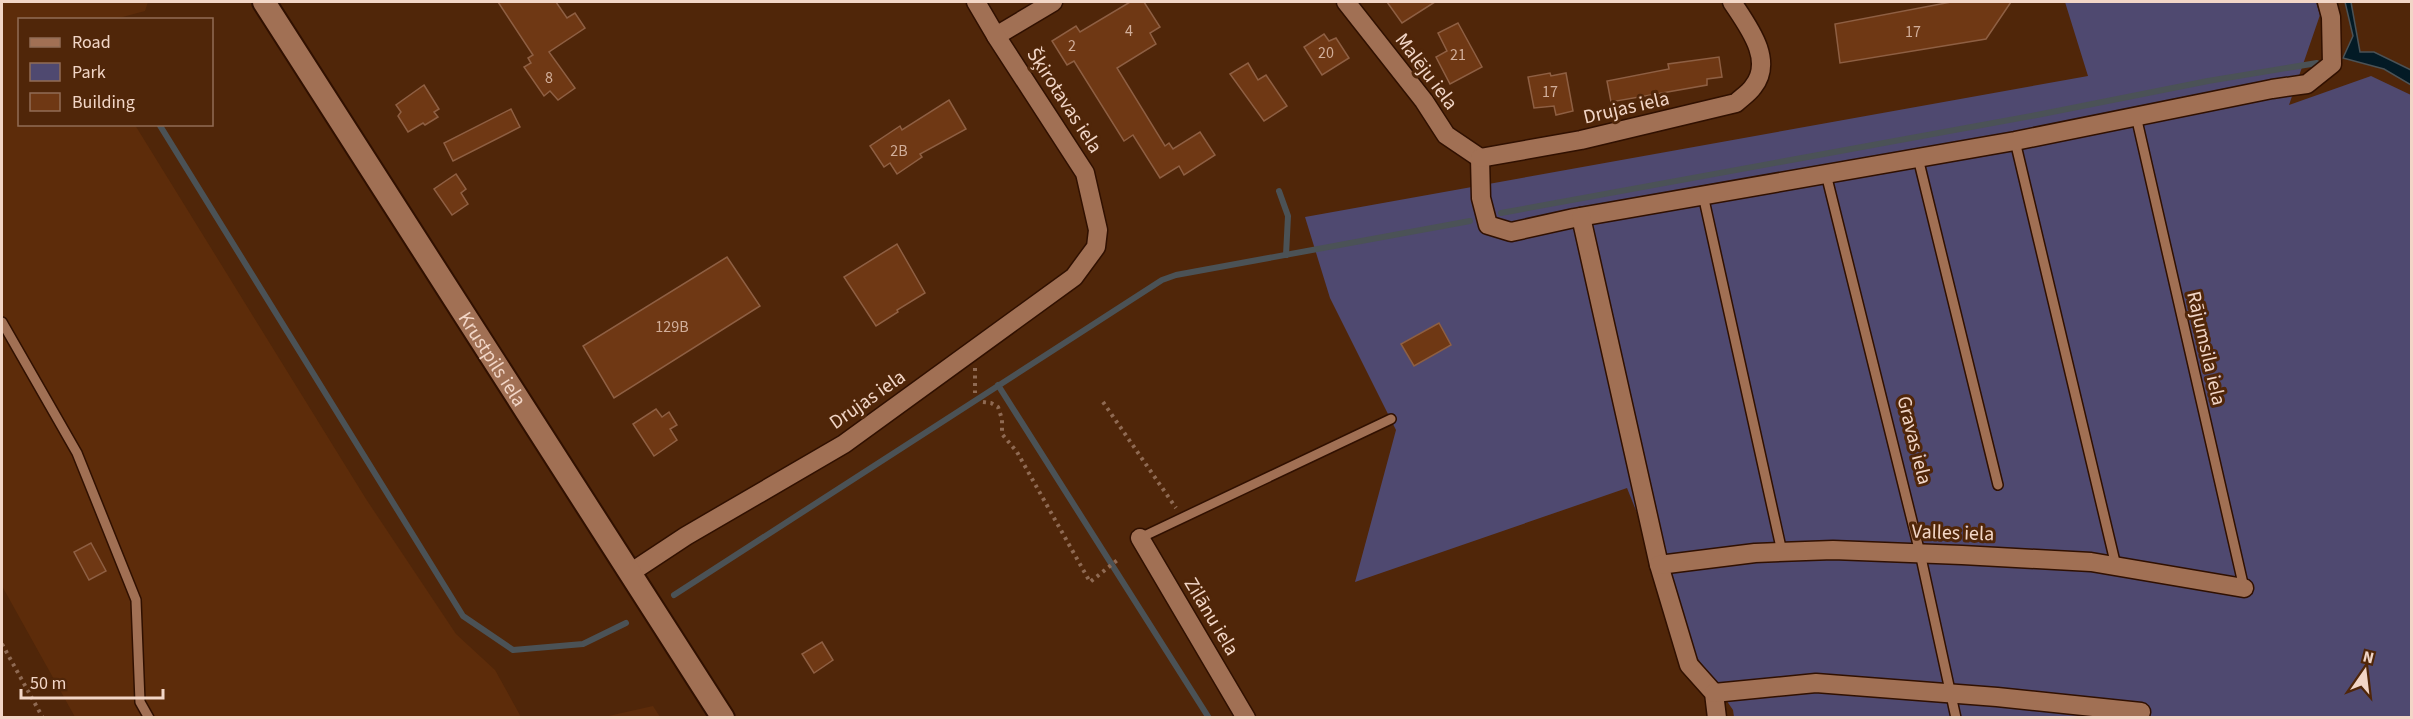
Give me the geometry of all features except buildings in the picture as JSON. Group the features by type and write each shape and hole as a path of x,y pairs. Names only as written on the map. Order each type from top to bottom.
{"street":[{"name":"Krustpils iela","path":"264,2 548,441 723,717"},
{"name":"Šķirotavas iela","path":"976,2 1085,173 1098,230"},
{"path":"996,36 1053,2"},
{"name":"Malēju iela","path":"1346,2 1424,101 1446,135 1480,158"},
{"name":"Drujas iela","path":"1480,158 1581,140 1736,103 1754,87 1762,67 1754,35 1732,2"},
{"path":"1480,158 1481,198 1488,225 1511,232 1581,217 2015,141 2307,84 2332,64 2331,17 2327,2"},
{"path":"1581,217 1659,565 1689,665 1714,693 1717,717"},
{"name":"Drujas iela","path":"630,573 686,536 844,444 1074,277 1096,247 1098,230"},
{"name":"Zilānu iela","path":"1140,538 1246,717"},
{"name":"Valles iela","path":"1659,565 1755,553 1833,550 1920,553 2091,562 2244,588"},
{"path":"1714,693 1816,683 1951,693 2141,712"}],"lane":[{"name":"Rājumsila iela","path":"2136,116 2244,588"},
{"path":"2015,141 2116,567"},
{"path":"1918,158 1998,486"},
{"name":"Gravas iela","path":"1826,174 1920,553 1956,717"},
{"path":"1703,195 1782,552"},
{"path":"2,322 77,453 136,600 140,702 148,717"},
{"path":"1140,538 1391,419"}],"path":[{"path":"983,402 998,407 1002,419 1002,434 1017,452 1090,582 1120,558"},
{"path":"1103,402 1183,519"},
{"path":"2,644 43,717"}],"shaded area":[{"path":"2,2 148,2 145,11 119,18 18,18 18,126 136,126 366,499 456,634 495,670 521,717 75,717 2,586"},
{"path":"653,706 660,717 604,717"}],"green space":[{"path":"2065,2 2316,2 2320,15 2289,105 2371,76 2411,95 2411,717 1734,717 1733,710 1692,650 1627,488 1355,582 1396,430 1330,298 1305,217 2088,76"}],"water":[{"path":"2345,2 2351,2 2360,52 2374,52 2411,70 2411,85 2384,69 2343,58 2353,36"}],"waterway":[{"path":"1501,213 2037,115 2208,81 2317,63"},
{"path":"160,126 463,616 513,650 583,644 626,623"},
{"path":"1279,191 1288,216 1286,255"},
{"path":"674,595 1162,280 1176,275 1470,221"},
{"path":"998,385 1209,718"}]}
